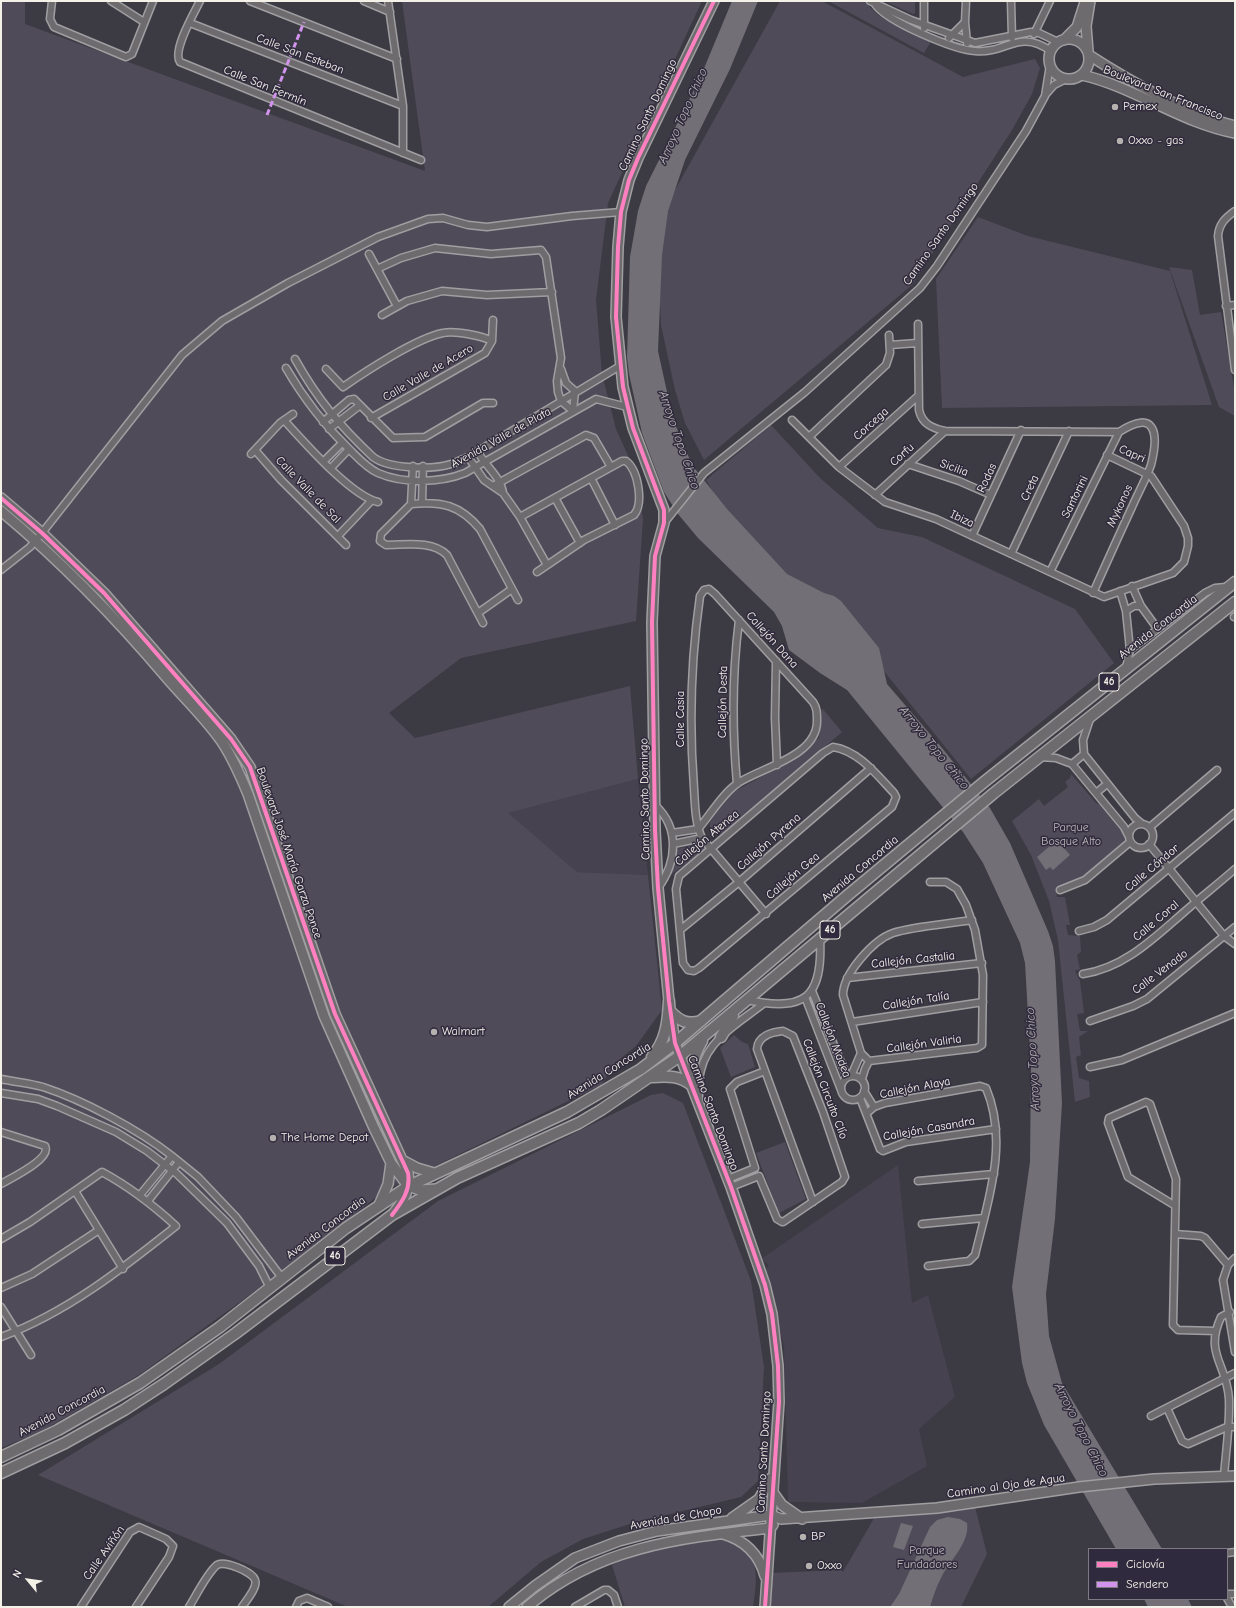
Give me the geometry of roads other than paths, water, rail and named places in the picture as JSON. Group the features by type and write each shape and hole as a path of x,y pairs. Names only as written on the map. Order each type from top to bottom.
{"main road":[{"name":"Avenida Concordia","path":"1,1473 65,1443 124,1410 164,1384 231,1337 392,1215 437,1189 579,1123 649,1078 678,1049 701,1021 848,895 984,782 1233,584"},
{"name":"Avenida Concordia","path":"1,1457 58,1430 140,1383 220,1327 346,1228 409,1186 567,1112 598,1096 643,1067 707,1034 820,938 955,827 994,792 1235,602"},
{"path":"643,1067 656,1053 663,1040 668,1023 669,1001"},
{"path":"637,1086 643,1077 678,1049 712,1018 717,1007"},
{"path":"721,1036 736,1010"},
{"path":"671,1012 684,1022 693,1023 701,1021"},
{"path":"693,1086 693,1060 707,1034"},
{"path":"649,1078 675,1076 685,1080 693,1086"}],"street":[{"path":"52,1 50,19 54,27 128,57 132,54 153,1"},
{"path":"111,1 144,22"},
{"name":"Calle San Fermín","path":"200,1 178,54 178,60 184,65 421,160"},
{"path":"250,1 397,59"},
{"path":"364,1 390,12"},
{"path":"388,1 403,106 403,153"},
{"name":"Camino Santo Domingo","path":"714,1 638,158 629,180 621,212 618,247 616,317 620,366 627,407 639,444 664,510 664,523 655,556 652,622 654,805 658,888 669,1001 678,1049 730,1183 762,1274 772,1314 778,1366 779,1402 770,1515 765,1607"},
{"path":"923,33 924,1"},
{"path":"966,1 965,22 968,41 967,50"},
{"path":"1011,1 1013,43"},
{"path":"1031,41 1050,1"},
{"path":"1086,1 1077,27 1051,51 1050,65 1056,75 1066,80 1082,75 1089,62 1086,26 1090,1"},
{"path":"877,4 924,25 968,41 979,43 1035,32 1061,41 1078,41 1088,53"},
{"path":"877,4 895,21 967,50 985,51 1013,43 1031,41 1051,51"},
{"path":"945,42 965,22"},
{"name":"Calle San Esteban","path":"190,23 403,106"},
{"name":"Boulevard San Francisco","path":"1088,53 1180,105 1206,117 1235,126"},
{"name":"Camino Santo Domingo","path":"1044,96 1050,65"},
{"name":"Boulevard San Francisco","path":"1082,75 1108,82 1204,124 1235,133"},
{"name":"Camino Santo Domingo","path":"664,523 673,509 704,473 805,392 920,288 941,259 1021,137 1044,96 1054,85 1066,80"},
{"path":"1235,211 1223,221 1218,230 1226,306 1235,370"},
{"path":"1,570 39,537 182,355 222,321 288,283 378,237 428,219 443,218 473,226 493,226 572,216 621,212"},
{"path":"377,269 401,258 435,248 491,254 540,250 546,257 561,358 561,369 557,386 561,401 572,412"},
{"path":"369,254 397,306"},
{"path":"382,315 397,306 427,294 442,291 487,295 552,292"},
{"path":"1226,306 1235,305"},
{"path":"326,369 343,387 426,338 445,332 483,337 492,341 493,320"},
{"path":"918,324 917,343 919,410 923,420 932,428 945,431 1022,430 1119,432"},
{"path":"809,437 882,370 888,360 890,345 889,335"},
{"name":"Calle Valle de Acero","path":"371,418 485,353 492,341"},
{"path":"890,345 917,343"},
{"name":"Avenida Valle de Plata","path":"295,359 309,384 331,415 379,462 389,465 413,466 450,465 468,457 575,391 620,366"},
{"name":"Avenida Valle de Plata","path":"286,368 299,391 329,430 370,469 392,477 412,480 456,477 596,399 627,407"},
{"path":"561,369 566,383 575,391 572,412"},
{"path":"299,391 309,384"},
{"name":"Corcega","path":"839,467 918,396"},
{"path":"323,422 349,400 354,399 371,418 393,438 420,438 483,403 493,403"},
{"path":"329,430 359,406"},
{"path":"293,414 284,420 351,488 371,501 378,502"},
{"name":"Calle Valle de Sal","path":"284,420 253,452 346,545"},
{"name":"Ibiza","path":"792,420 839,467 875,495 896,507 936,519 1104,597 1173,573 1184,562 1188,546 1188,538 1184,526 1148,473"},
{"name":"Mykonos","path":"1093,593 1148,473 1155,444 1155,438 1151,425 1146,422 1140,421 1119,432"},
{"name":"Rodas","path":"972,536 1022,430"},
{"name":"Corfu","path":"875,495 945,431"},
{"name":"Creta","path":"1011,554 1070,431"},
{"name":"Santorini","path":"1050,572 1119,432"},
{"path":"493,486 586,435 594,438 611,467"},
{"path":"324,461 345,446 353,438"},
{"path":"331,468 345,446"},
{"path":"478,452 500,482 503,493"},
{"name":"Capri","path":"1107,455 1148,473"},
{"path":"468,457 474,468 484,480 503,493 520,517 547,565"},
{"path":"520,517 622,461 626,461 633,469 638,486 638,509 636,513 580,543 537,572"},
{"name":"Sicilia","path":"908,464 936,472 991,494"},
{"path":"411,504 413,466"},
{"path":"422,503 423,466"},
{"path":"591,478 615,525"},
{"name":"Boulevard José María Garza Ponce","path":"1,498 136,642 224,744 233,759 248,794 324,1016 391,1163 409,1186"},
{"path":"555,498 580,543"},
{"path":"338,536 371,501"},
{"path":"483,623 446,556 441,550 429,545 386,545 380,541 381,534 411,504 422,503 454,507 473,520 480,529 518,600"},
{"name":"Boulevard José María Garza Ponce","path":"1,511 39,537 104,593 231,739 250,767 335,1014 408,1173 409,1186"},
{"path":"1130,650 1205,593 1215,588 1233,584"},
{"path":"1132,586 1141,606 1157,628"},
{"path":"478,613 512,589"},
{"name":"Callejón Dana","path":"709,589 739,620 816,707 817,725 815,736 804,748 777,765"},
{"name":"Calle Casia","path":"709,589 704,590 700,596 693,674 693,769 698,829 702,838 766,914"},
{"path":"1120,591 1126,611 1130,650 1126,668"},
{"path":"1126,611 1134,606 1141,606"},
{"name":"Callejón Desta","path":"737,784 733,717 734,662 739,620"},
{"path":"672,833 698,829 724,796 737,784 777,765 775,718 776,661"},
{"path":"1038,758 1056,758 1072,764 1124,827 1130,842 1141,848 1149,844 1153,836 1150,827 1134,818 1084,754 1082,747 1084,732 1093,714"},
{"name":"Callejón Atenea","path":"700,968 691,971 683,962 677,880 823,753 833,747 845,750 871,768"},
{"path":"1072,764 1084,754"},
{"name":"Callejón Gea","path":"700,968 887,813 892,807 896,797 871,768"},
{"name":"Callejón Pyrena","path":"680,930 739,882 871,768"},
{"path":"1150,827 1217,770"},
{"path":"1096,793 1107,784"},
{"path":"654,805 665,815 672,833 673,844 668,870 658,888"},
{"name":"Calle Cóndor","path":"1079,931 1094,927 1107,920 1235,813"},
{"path":"1128,835 1131,828 1141,823"},
{"path":"673,844 702,838"},
{"path":"1060,890 1085,880 1130,842"},
{"path":"1149,844 1224,936 1235,944"},
{"name":"Calle Coral","path":"1083,974 1099,972 1122,961 1146,945 1235,869"},
{"path":"930,882 946,882 954,886 960,893 972,920 982,963 983,1002"},
{"path":"874,1107 864,1091 862,1079 869,1061 861,1053 843,995 847,978 855,965 888,935 972,920"},
{"name":"Calle Venado","path":"1090,1020 1132,1006 1147,999 1235,926"},
{"path":"747,1000 763,1004 786,1004 805,997 812,991 816,984 820,970 820,938"},
{"name":"Callejón Castalia","path":"847,978 982,963"},
{"name":"Callejón Madea","path":"812,991 829,1036 849,1077"},
{"name":"Callejón Madea","path":"805,997 842,1090"},
{"name":"Callejón Talía","path":"852,1022 983,1002"},
{"name":"Callejón Valiria","path":"869,1061 980,1047 982,1042 983,1002"},
{"path":"699,1105 699,1081 703,1062 713,1045 721,1036 763,1004"},
{"path":"1090,1067 1122,1060 1235,1013"},
{"name":"Callejón Circuito Clío","path":"730,1183 759,1176 777,1219 782,1222 813,1202 842,1182 845,1174 795,1041 788,1032 783,1031 770,1034 759,1043 757,1049 813,1202"},
{"path":"822,1039 829,1036"},
{"path":"861,1053 849,1077 843,1082 842,1090 848,1098 860,1098 864,1091"},
{"path":"730,1183 755,1168 730,1089 737,1082 765,1071"},
{"path":"849,1077 862,1079"},
{"path":"1,1079 43,1088 73,1100 110,1117 148,1139 198,1177 236,1217 282,1278"},
{"name":"Callejón Alaya","path":"860,1098 867,1113 874,1107 885,1103 980,1086 986,1088 991,1099 996,1129"},
{"path":"1,1093 38,1099 69,1111 116,1132 147,1151 172,1170 228,1223 259,1266 270,1288"},
{"path":"69,1111 73,1100"},
{"path":"1174,1205 1128,1177 1108,1123 1110,1118 1146,1102 1150,1104 1175,1174 1173,1325 1178,1330 1216,1331"},
{"name":"Callejón Casandra","path":"867,1113 880,1148 883,1151 906,1142 996,1129"},
{"path":"928,1266 972,1260 975,1254 994,1174 996,1129"},
{"path":"1,1184 40,1160 47,1154 45,1146 3,1134"},
{"path":"140,1195 172,1156"},
{"path":"402,1160 417,1168 434,1173"},
{"path":"148,1201 179,1162"},
{"path":"379,1205 388,1184 391,1163"},
{"path":"1,1239 30,1222 102,1172 123,1183 140,1195 176,1226 123,1268 71,1303 15,1332 1,1337"},
{"path":"918,1181 994,1174"},
{"path":"392,1215 405,1197 409,1186 426,1191 437,1189"},
{"path":"75,1191 123,1268"},
{"path":"922,1224 984,1218"},
{"path":"1,1288 38,1270 99,1230"},
{"path":"1174,1234 1201,1236 1205,1238 1228,1265"},
{"path":"1235,1258 1228,1265 1223,1280 1230,1312 1235,1352"},
{"path":"1,1307 15,1332 31,1355"},
{"path":"1224,1476 1229,1404 1226,1377 1214,1346 1216,1331 1221,1317 1230,1312"},
{"path":"1151,1416 1235,1373"},
{"path":"1167,1408 1182,1441 1188,1444 1227,1428 1235,1427"},
{"path":"726,1521 739,1515 759,1499 774,1472"},
{"name":"Camino al Ojo de Agua","path":"770,1515 781,1519 802,1519 936,1508 1116,1483 1235,1476"},
{"path":"772,1491 782,1505 802,1519"},
{"name":"Avenida de Chopo","path":"509,1607 535,1586 575,1558 640,1534 770,1515"},
{"path":"770,1528 781,1519"},
{"name":"Calle Aviñón","path":"81,1607 130,1532 139,1527 166,1539 173,1546 169,1557 136,1607"},
{"name":"Avenida de Chopo","path":"527,1607 561,1581 606,1559 663,1542 720,1533 770,1528"},
{"path":"720,1533 736,1539 749,1547 759,1561 766,1583"},
{"path":"189,1607 213,1569 220,1564 225,1563 251,1574 256,1580 256,1585 242,1607"},
{"path":"575,1607 604,1590 608,1590 614,1596 618,1607"},
{"path":"296,1607 303,1599 307,1598 328,1607"}],"water":[{"name":"Arroyo Topo Chico","path":"732,1 758,1 730,69 685,160 668,211 662,255 658,351 673,419 692,465 727,509 787,574 824,593 834,596 841,601 879,648 887,684 942,748 990,808 1010,843 1048,931 1053,946 1055,961 1062,1103 1055,1219 1046,1294 1049,1336 1062,1383 1161,1548 1115,1548 1044,1425 1027,1383 1022,1363 1012,1287 1030,1162 1031,1067 1025,963 1020,943 983,863 963,832 847,690 820,673 789,650 782,626 774,612 698,538 678,514 664,492 642,433 629,374 627,357 630,257 638,211 646,186 700,78"},
{"path":"1057,840 1070,855 1053,870 1050,867 1046,870 1037,857"},
{"path":"948,1517 960,1519 967,1523 967,1530 962,1545 939,1581 930,1607 890,1607 899,1594 930,1527 937,1520"},
{"path":"901,1523 913,1526 904,1550 893,1547"},
{"path":"1144,1600 1188,1600 1192,1607 1148,1607"}],"place":[{"name":"Pemex","path":"1115,107"},
{"name":"Oxxo - gas","path":"1120,141"},
{"name":"Walmart","path":"434,1032"},
{"name":"The Home Depot","path":"273,1138"},
{"name":"BP","path":"803,1537"},
{"name":"Oxxo","path":"809,1566"}],"park label":[{"name":"Parque Bosque Alto","path":"1071,835"},
{"name":"Parque Fundadores","path":"927,1558"}]}
